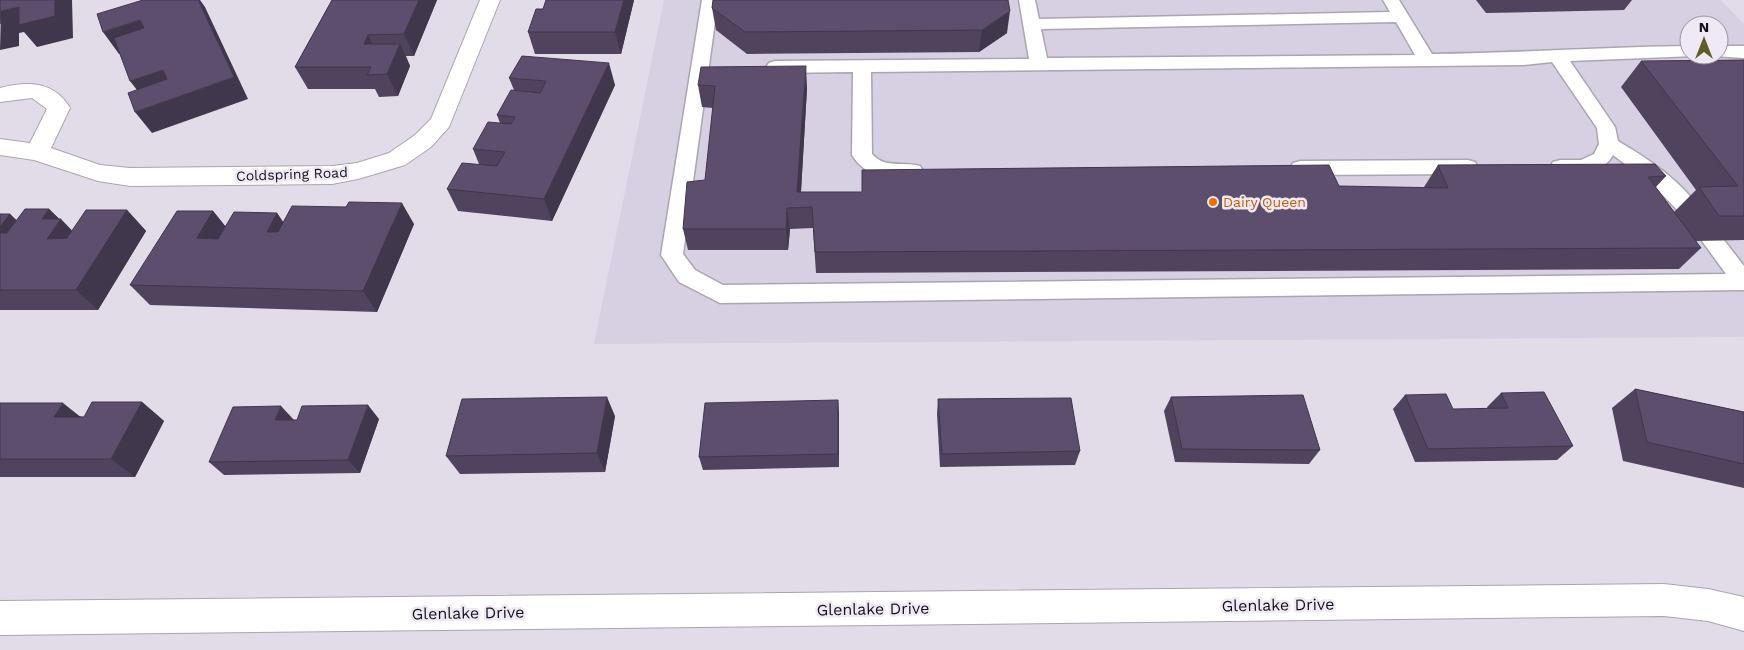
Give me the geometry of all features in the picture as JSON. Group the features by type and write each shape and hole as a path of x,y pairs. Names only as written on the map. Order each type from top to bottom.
{"street":[{"name":"Coldspring Road","path":"0,147 37,152 98,173 130,176 332,175 358,171 397,159 423,141 441,122 490,0"},
{"path":"0,95 16,91 36,90 49,96 58,108 37,152"},
{"name":"Glenlake Drive","path":"0,618 1664,600 1708,605 1744,614"}],"lane":[{"path":"710,0 709,68 672,255 687,276 720,294 1744,282"},
{"path":"1027,0 1039,64"},
{"path":"1340,0 1350,18"},
{"path":"1391,0 1427,60"},
{"path":"1032,24 1401,17"},
{"path":"756,67 1523,59 1602,53 1679,52"},
{"path":"1729,52 1744,52"},
{"path":"1542,167 1584,166 1601,159 1609,144 1606,127 1557,56"},
{"path":"862,66 862,155 868,165 885,171 933,171"},
{"path":"1609,144 1650,170 1673,190 1691,212"},
{"path":"1284,168 1485,167"},
{"path":"1713,241 1744,282"}],"shaded area":[{"path":"664,0 1721,0 1744,24 1744,337 594,344"}],"building":[{"path":"0,0 55,0 55,16 19,25 19,7 1,11 0,24"},
{"path":"143,0 198,0 234,77 135,112 128,93 167,79 163,70 130,81 114,38 144,28 140,20 103,32 97,14"},
{"path":"332,0 419,0 404,34 368,35 364,44 400,44 387,74 367,75 371,67 295,67"},
{"path":"546,0 624,0 615,32 528,32 536,9 543,9"},
{"path":"713,0 1008,0 1010,11 982,30 745,32 712,8"},
{"path":"522,56 609,63 544,199 447,189 462,163 497,166 505,152 473,149 488,122 511,124 515,117 497,115 511,90 540,93 546,81 509,78"},
{"path":"1729,60 1744,60 1744,216 1719,216 1699,187 1738,186 1641,61 1679,61 1679,65 1729,65"},
{"path":"806,66 797,192 862,192 862,170 1329,165 1339,186 1448,188 1438,165 1655,164 1666,176 1648,177 1701,248 815,252 812,207 787,208 786,229 683,229 687,182 705,180 715,86 698,85 701,67"},
{"path":"349,202 402,203 363,291 130,285 177,211 213,211 197,238 218,239 234,212 277,213 267,232 278,232 292,206 346,207"},
{"path":"25,209 49,209 42,219 61,219 47,239 67,238 86,210 127,210 76,290 0,290 0,233 7,233"},
{"path":"0,214 10,214 0,227"},
{"path":"1635,389 1744,412 1744,464 1647,442"},
{"path":"1544,392 1573,446 1428,449 1405,395 1446,394 1453,409 1508,408 1501,393"},
{"path":"1303,395 1320,450 1182,449 1171,397"},
{"path":"607,397 597,453 446,456 462,399"},
{"path":"1071,398 1080,451 942,454 938,399"},
{"path":"838,400 838,454 699,457 705,403"},
{"path":"92,402 142,402 111,459 0,459 0,403 63,403 54,417 84,417"},
{"path":"368,405 348,460 209,462 233,407 281,406 275,420 297,420 302,406"}],"place":[{"name":"Dairy Queen","path":"1213,202"}]}
